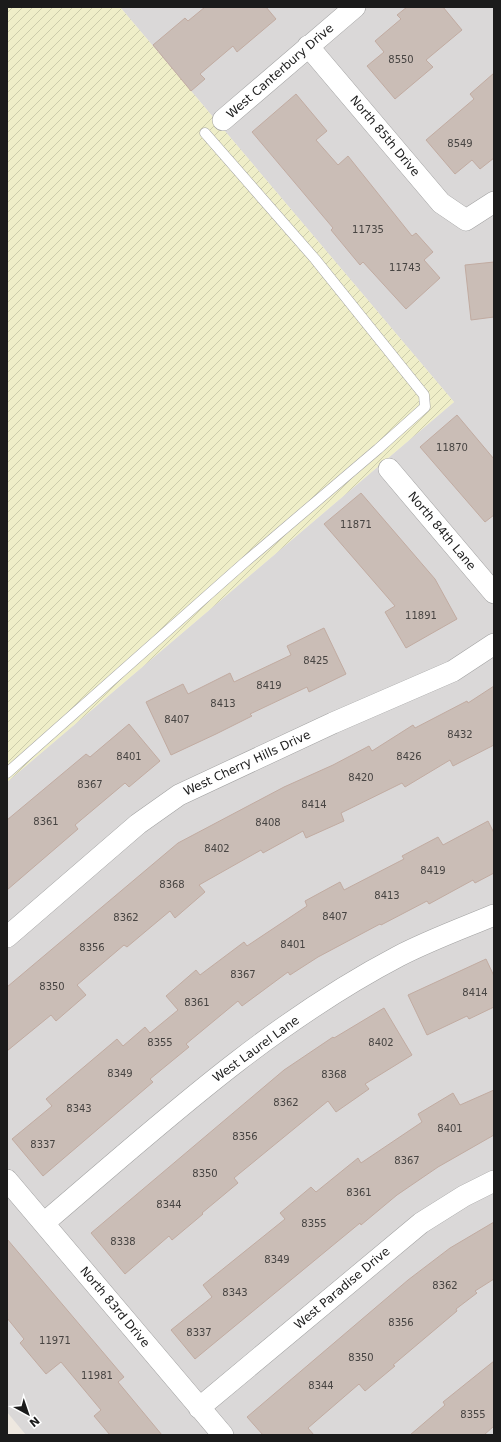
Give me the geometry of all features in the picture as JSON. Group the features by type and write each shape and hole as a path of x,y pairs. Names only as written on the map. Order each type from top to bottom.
{"street":[{"name":"West Canterbury Drive","path":"223,120 355,7"},
{"name":"North 85th Drive","path":"308,46 441,203 466,220 494,202"},
{"name":"North 84th Lane","path":"389,469 494,593"},
{"name":"West Cherry Hills Drive","path":"7,937 138,824 179,795 326,726 453,671 494,644"},
{"name":"West Laurel Lane","path":"44,1223 189,1099 258,1045 325,999 400,956 494,915"},
{"name":"North 83rd Drive","path":"7,1180 223,1435"},
{"name":"West Paradise Drive","path":"199,1408 421,1223 464,1196 494,1182"}],"lane":[{"path":"7,773 244,563 425,407 424,395 315,259 205,133"}],"shaded area":[{"path":"120,7 494,7 494,1435 26,1435 7,1412 7,782 454,402"}],"green space":[{"path":"7,7 120,7 454,402 7,782"}],"building":[{"path":"205,7 266,7 276,19 237,52 233,46 200,74 205,79 191,91 153,45 185,18 188,21"},
{"path":"407,7 443,7 462,30 426,60 433,67 395,99 367,66 384,52 375,41 401,19 397,15"},
{"path":"494,73 494,158 480,169 472,160 455,174 426,140 474,99 470,94"},
{"path":"296,94 327,131 316,140 338,165 348,156 412,236 416,233 433,252 424,260 440,278 406,309 363,262 360,265 331,230 333,228 252,132"},
{"path":"494,262 494,317 471,320 465,265"},
{"path":"457,415 494,459 494,515 485,522 420,447"},
{"path":"361,493 435,579 457,619 406,648 385,612 395,606 324,524"},
{"path":"324,628 346,674 309,692 307,687 250,714 252,716 216,734 171,755 146,702 183,684 188,694 230,673 234,682 291,655 287,646"},
{"path":"494,686 494,745 453,766 450,760 405,787 402,783 341,813 344,821 306,838 303,831 263,853 261,850 199,885 205,892 175,918 170,911 127,947 124,945 77,985 86,995 56,1021 51,1015 7,1051 7,987 178,843 284,787 333,765 369,746 372,751 413,725 415,728 467,701 468,703"},
{"path":"129,724 160,761 129,787 125,783 75,825 78,829 7,890 7,820 86,754 90,757"},
{"path":"488,821 494,833 494,873 475,883 473,880 429,904 427,901 318,957 290,975 288,972 242,1006 238,1001 186,1044 189,1047 150,1079 153,1082 43,1176 12,1139 52,1106 46,1099 117,1039 123,1046 145,1027 150,1033 178,1010 166,996 196,970 200,975 244,942 247,946 307,906 305,901 340,882 344,890 404,859 402,856 438,837 443,845"},
{"path":"486,959 494,976 494,1007 469,1019 467,1016 427,1035 408,995"},
{"path":"384,1008 412,1055 365,1084 369,1089 336,1112 328,1101 234,1178 238,1183 202,1213 203,1214 172,1240 169,1236 125,1274 91,1233 284,1070 333,1037 334,1038"},
{"path":"494,1090 494,1135 438,1167 397,1195 361,1225 360,1223 195,1359 171,1330 212,1297 203,1285 285,1219 280,1213 311,1187 316,1192 358,1158 361,1163 422,1122 418,1114 453,1093 460,1105"},
{"path":"494,1222 494,1279 475,1291 477,1293 456,1309 457,1311 393,1365 395,1366 365,1391 359,1384 308,1428 314,1435 263,1435 247,1417 408,1280 450,1248"},
{"path":"7,1239 124,1377 118,1382 162,1435 110,1435 94,1416 101,1410 61,1362 46,1374 20,1343 24,1339 7,1318"},
{"path":"494,1361 494,1426 484,1435 410,1435 445,1405 443,1402"}]}
